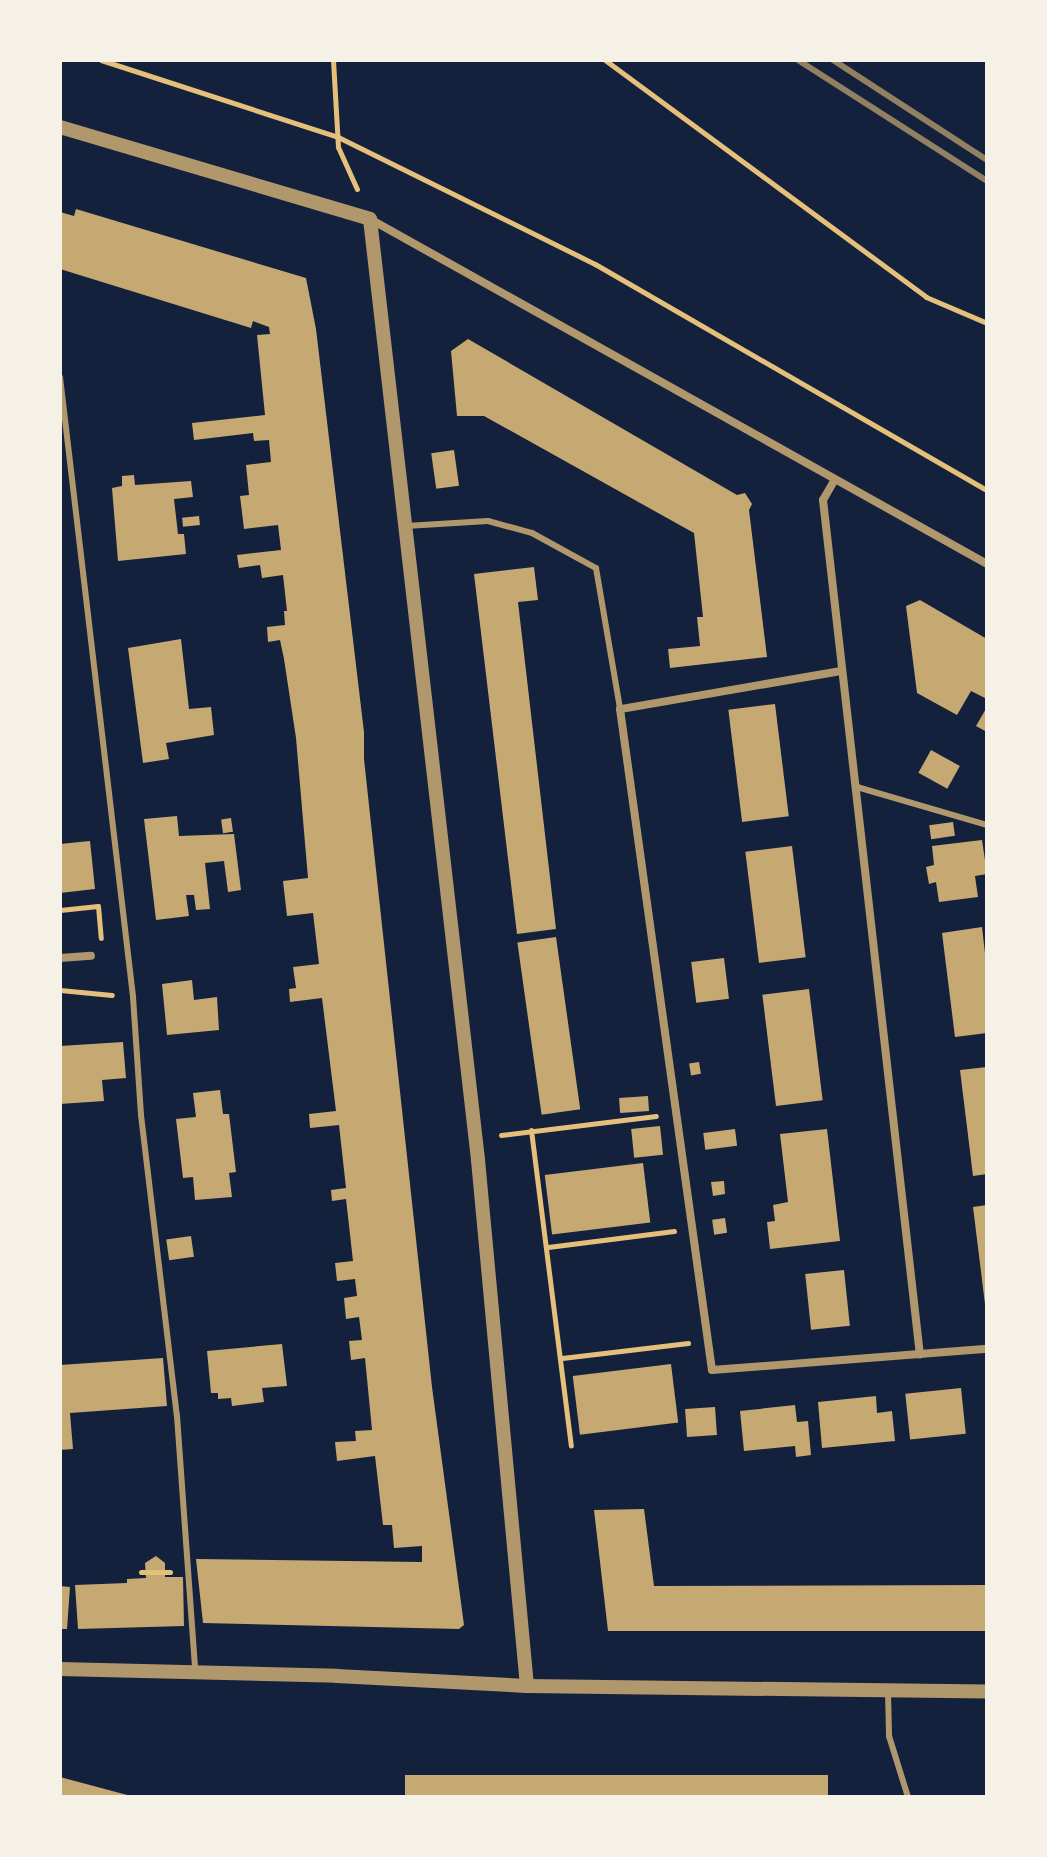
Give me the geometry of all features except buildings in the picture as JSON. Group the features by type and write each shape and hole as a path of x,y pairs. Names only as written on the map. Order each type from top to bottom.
{"street":[{"path":"60,127 370,219 987,564"},
{"path":"370,219 402,526 478,1160 527,1686"},
{"path":"834,481 823,500 920,1355"},
{"path":"841,671 620,709 647,925 712,1370 987,1349"},
{"path":"60,958 91,956"},
{"path":"60,1669 527,1686 987,1692"}],"lane":[{"path":"60,377 133,997 141,1115 177,1416 195,1672"},
{"path":"402,526 488,521 532,533 596,568 620,709"},
{"path":"857,787 987,825"},
{"path":"888,1691 889,1736 908,1797"}],"path":[{"path":"101,60 338,137 595,264 987,490"},
{"path":"333,60 338,147 370,219"},
{"path":"605,60 926,297 987,323"},
{"path":"60,910 98,906 100,933"},
{"path":"60,990 133,997"},
{"path":"503,1132 677,1114"},
{"path":"531,1130 571,1445"},
{"path":"548,1247 693,1229"},
{"path":"562,1358 684,1344"}],"railway":[{"path":"798,60 987,181"},
{"path":"833,60 987,160"}]}
